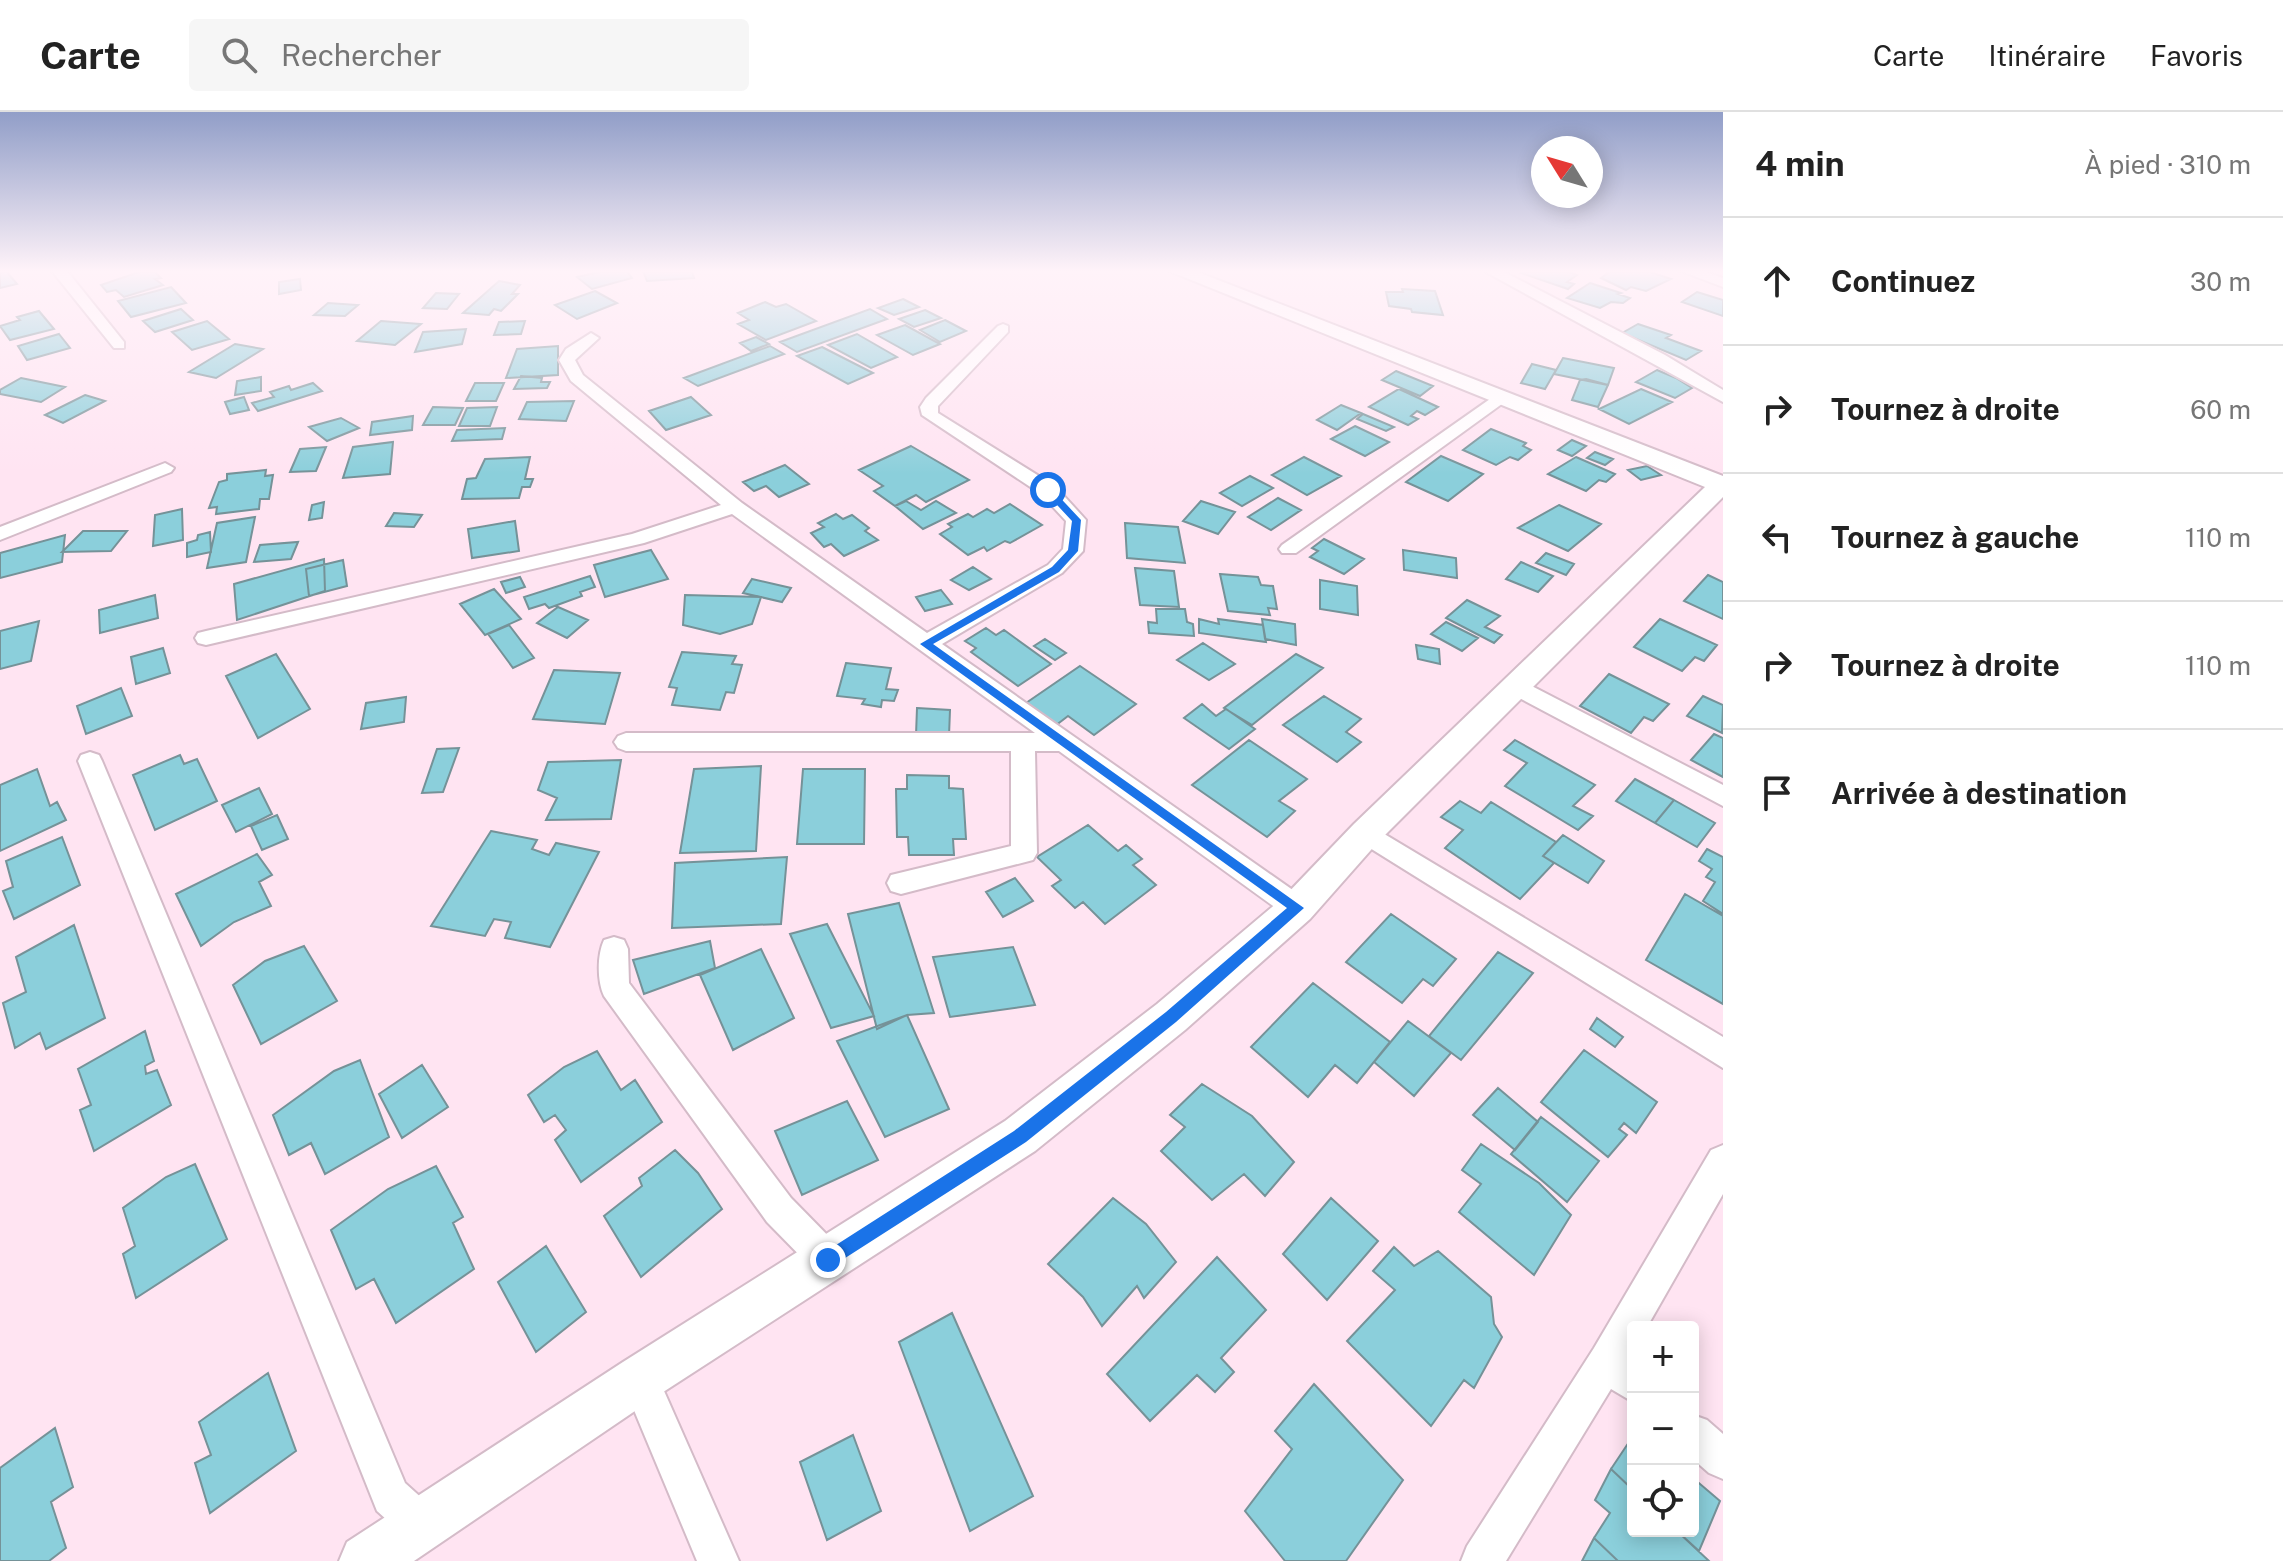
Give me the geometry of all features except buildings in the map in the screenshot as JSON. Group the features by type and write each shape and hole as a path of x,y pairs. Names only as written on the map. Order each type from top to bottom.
{"street":[{"path":"114,339 119,345"},
{"path":"590,339 571,352 567,360 577,378 735,507 1297,908"},
{"path":"925,644 1055,569 1073,551 1076,520 1065,506 1048,490 930,415 928,407 932,402 994,339"},
{"path":"366,1561 640,1379 1020,1136 1171,1017 1297,908 1366,833 1722,484 1351,339"},
{"path":"1622,339 1723,397"},
{"path":"1289,549 1500,397"},
{"path":"0,534 165,468"},
{"path":"206,638 637,539 704,520 735,507"},
{"path":"1518,687 1723,796"},
{"path":"626,742 1063,742"},
{"path":"901,883 1024,853 1023,742"},
{"path":"90,761 391,1497 421,1524"},
{"path":"1366,833 1723,1054"},
{"path":"614,949 614,987 779,1210 828,1260"},
{"path":"1482,1561 1620,1372 1723,1162"},
{"path":"640,1379 718,1561"},
{"path":"1699,1439 1723,1459"}],"route":[{"path":"828,1260 1020,1136 1171,1017 1297,908 925,644 1055,569 1073,551 1076,520 1048,490"}]}
